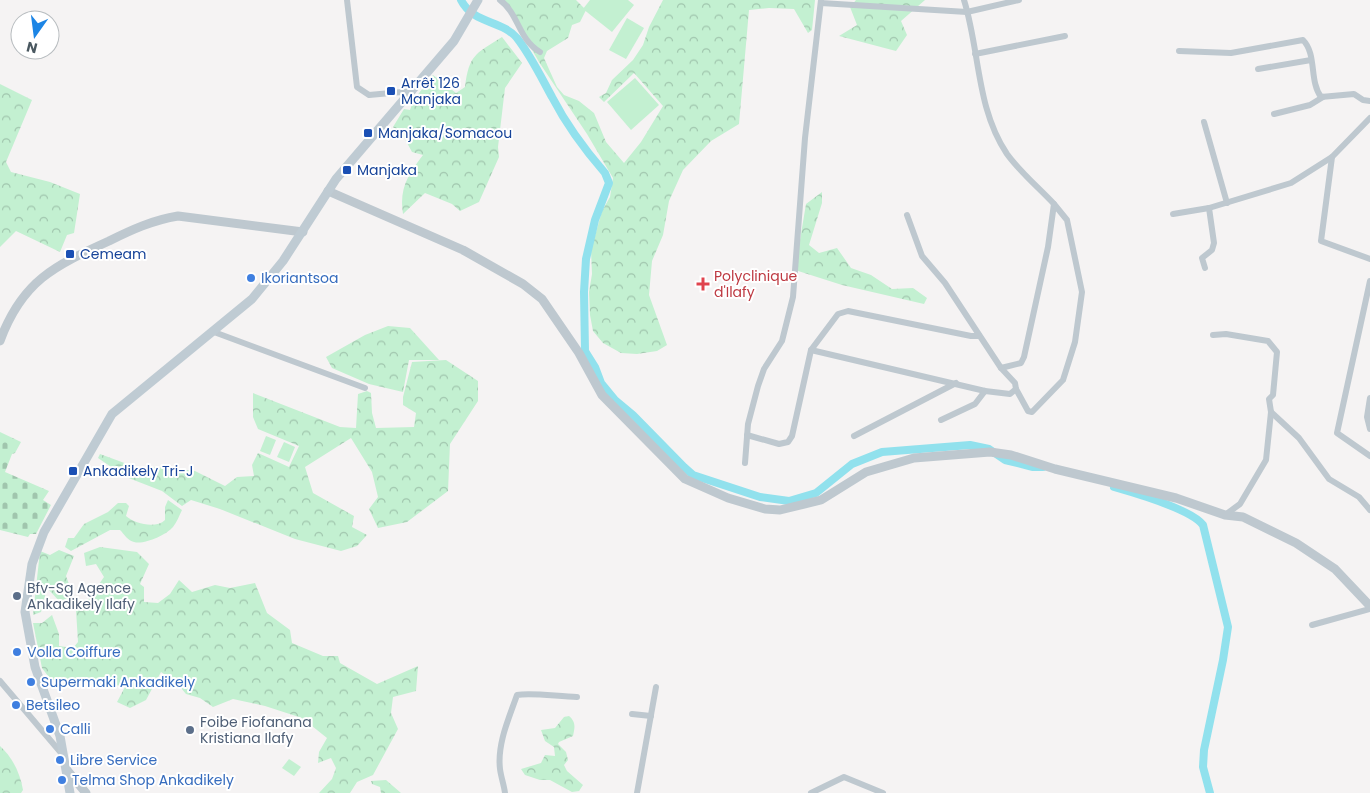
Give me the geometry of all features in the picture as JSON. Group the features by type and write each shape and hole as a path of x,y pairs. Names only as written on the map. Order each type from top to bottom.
{"main road":[{"path":"70,793 60,736 35,667 25,612 32,564 44,532 112,414 252,299 303,232 328,192 371,136 413,91 454,41 474,8"}],"street":[{"path":"348,0 357,87 369,94 413,91"},
{"path":"500,0 508,6 529,46 540,52"},
{"path":"907,215 922,256 945,283 1001,368 1015,382 1016,389 1028,411 1032,412 1063,380 1074,342 1082,292 1067,220 1008,154 985,104 964,0"},
{"path":"745,464 747,435 758,386 764,369 782,340 792,298 804,138 821,2 967,12 1019,0"},
{"path":"975,54 1065,36"},
{"path":"1178,51 1231,53 1300,39 1305,41 1311,60 1316,90 1323,97"},
{"path":"1258,69 1311,60"},
{"path":"1274,114 1310,105 1323,97 1354,94 1362,100 1370,101"},
{"path":"1173,214 1209,208 1291,183 1332,157 1370,118"},
{"path":"1204,122 1227,203"},
{"path":"1332,157 1321,241 1370,259"},
{"path":"328,192 454,246 523,284 542,299 579,353 602,395 685,480 728,498 765,509 780,510 821,500 866,472 914,458 990,452 1010,455 1055,469 1176,498 1225,514 1243,516 1296,544 1334,569 1370,608 1312,625"},
{"path":"1001,368 1021,363 1024,357 1048,247 1054,204"},
{"path":"1205,268 1202,258 1212,250 1214,243 1209,208"},
{"path":"0,341 16,304 48,272 70,258 160,219 178,216 191,217 303,232"},
{"path":"1370,281 1338,433 1370,456"},
{"path":"747,435 779,444 788,442 792,436 811,350 838,314 848,311 979,336"},
{"path":"214,332 365,388"},
{"path":"1213,335 1226,334 1268,341 1277,352 1274,390 1269,399 1271,412 1266,460 1240,504 1225,514"},
{"path":"811,350 985,391 1010,394 1016,389"},
{"path":"854,436 956,383"},
{"path":"941,420 974,404 985,391"},
{"path":"1370,398 1367,416 1370,429"},
{"path":"1271,412 1299,438 1329,479 1359,497 1370,510"},
{"path":"0,682 64,756"},
{"path":"637,793 656,687"},
{"path":"505,793 500,770 500,752 504,732 517,695 527,693 539,696 577,697"},
{"path":"632,714 651,716"},
{"path":"67,770 86,793"},
{"path":"811,793 844,777 883,793"}],"green space":[{"path":"503,0 576,0 586,10 580,22 572,25 568,38 547,51 544,58 557,87 564,95 579,101 594,113 606,142 624,163 641,142 663,106 634,73 604,102 599,97 606,93 612,80 633,60 643,45 649,27 663,0 815,0 812,30 808,33 794,9 769,8 749,10 739,124 711,141 683,170 669,201 663,235 652,261 649,295 667,345 657,351 637,354 621,353 603,343 593,331 589,292 592,274 591,250 602,211 610,197 613,178 587,134 539,62"},
{"path":"590,0 628,0 634,5 612,32 583,9"},
{"path":"856,0 925,0 901,21 907,35 896,51 839,36 857,25 850,7"},
{"path":"627,18 644,28 626,59 609,50"},
{"path":"502,37 522,63 505,88 498,147 499,157 479,202 460,211 452,204 425,193 403,214 402,197 406,182 423,155 412,152 405,139 393,127 404,109 410,110 417,96 433,75 456,93 465,87 469,68 475,56 485,47"},
{"path":"635,78 659,105 631,130 607,102"},
{"path":"0,84 32,100 6,162 11,172 50,182 80,194 74,233 67,235 60,252 16,231 0,247"},
{"path":"822,192 822,203 809,245 819,253 837,248 851,268 871,275 892,289 913,288 927,298 924,304 842,285 795,270 806,204"},
{"path":"388,326 410,328 439,360 409,360 403,392 369,384 332,368 326,357 365,335"},
{"path":"446,360 478,381 478,401 450,444 448,491 407,522 378,528 369,509 378,497 372,472 351,438 305,467 313,493 354,516 352,527 367,535 357,546 341,551 295,539 220,509 191,500 182,506 162,491 126,477 98,458 100,454 138,468 164,467 195,471 225,486 237,477 254,476 252,465 258,453 289,467 299,446 258,429 253,417 253,393 340,427 356,428 358,394 367,391 371,393 372,413 376,428 414,427 416,413 403,405 403,397 412,362"},
{"path":"0,432 21,442 15,453 12,454 5,472 49,491 43,500 51,505 36,534 30,534 28,537 0,530"},
{"path":"266,436 276,440 270,455 260,451"},
{"path":"284,442 295,447 289,462 277,457"},
{"path":"168,500 182,510 173,527 155,539 138,543 128,539 120,530 110,530 71,551 65,547 68,538 74,538 84,524 108,512 118,503 126,503 129,506 126,516 130,519 151,525 165,520 165,507"},
{"path":"100,547 137,552 149,564 140,584 144,587 144,602 158,603 170,594 179,580 192,592 215,585 230,588 255,583 267,613 290,630 292,643 323,656 338,656 340,663 377,684 418,666 416,691 393,697 391,713 398,729 373,775 357,782 350,793 319,793 332,779 336,768 331,758 318,763 319,752 327,738 302,718 265,706 233,699 213,707 200,698 186,694 176,682 161,672 146,700 130,708 117,702 125,687 88,679 51,680 42,668 33,623 42,623 52,615 59,634 59,646 73,648 78,642 76,610 85,604 104,577 96,564 86,566 84,553"},
{"path":"59,550 74,556 66,576 73,595 62,604 47,588 41,612 33,615 40,551 50,555"},
{"path":"569,716 573,720 574,725 573,736 558,744 566,752 568,760 564,765 567,771 583,785 579,791 572,792 550,780 540,780 525,775 521,769 541,763 545,755 555,756 554,747 545,741 541,730 555,728 564,717"},
{"path":"0,746 9,756 18,772 23,790 21,793 0,793"},
{"path":"289,759 301,767 294,776 282,768"},
{"path":"386,780 401,793 381,793 380,787 372,784 371,781"}],"waterway":[{"path":"461,0 473,14 504,28 517,38 570,127 605,173 609,183 595,220 586,259 584,292 585,351 595,367 601,383 615,400 633,415 693,475 760,497 789,501 816,493 852,464 882,452 970,445 989,449 1005,460 1033,467 1043,467"},
{"path":"1114,487 1148,497 1187,513 1203,525 1228,627 1204,750 1203,767 1210,793"}],"place":[{"name":"Arrêt 126 Manjaka","path":"391,91"},
{"name":"Manjaka/Somacou","path":"368,133"},
{"name":"Manjaka","path":"347,170"},
{"name":"Cemeam","path":"70,254"},
{"name":"Ikoriantsoa","path":"251,278"},
{"name":"Polyclinique d'Ilafy","path":"703,284"},
{"name":"Ankadikely Tri-J","path":"73,471"},
{"name":"Bfv-Sg Agence Ankadikely Ilafy","path":"17,596"},
{"name":"Volla Coiffure","path":"17,652"},
{"name":"Supermaki Ankadikely","path":"31,682"},
{"name":"Betsileo","path":"16,705"},
{"name":"Calli","path":"50,729"},
{"name":"Foibe Fiofanana Kristiana Ilafy","path":"190,730"},
{"name":"Libre Service","path":"60,760"},
{"name":"Telma Shop Ankadikely","path":"62,780"}]}
